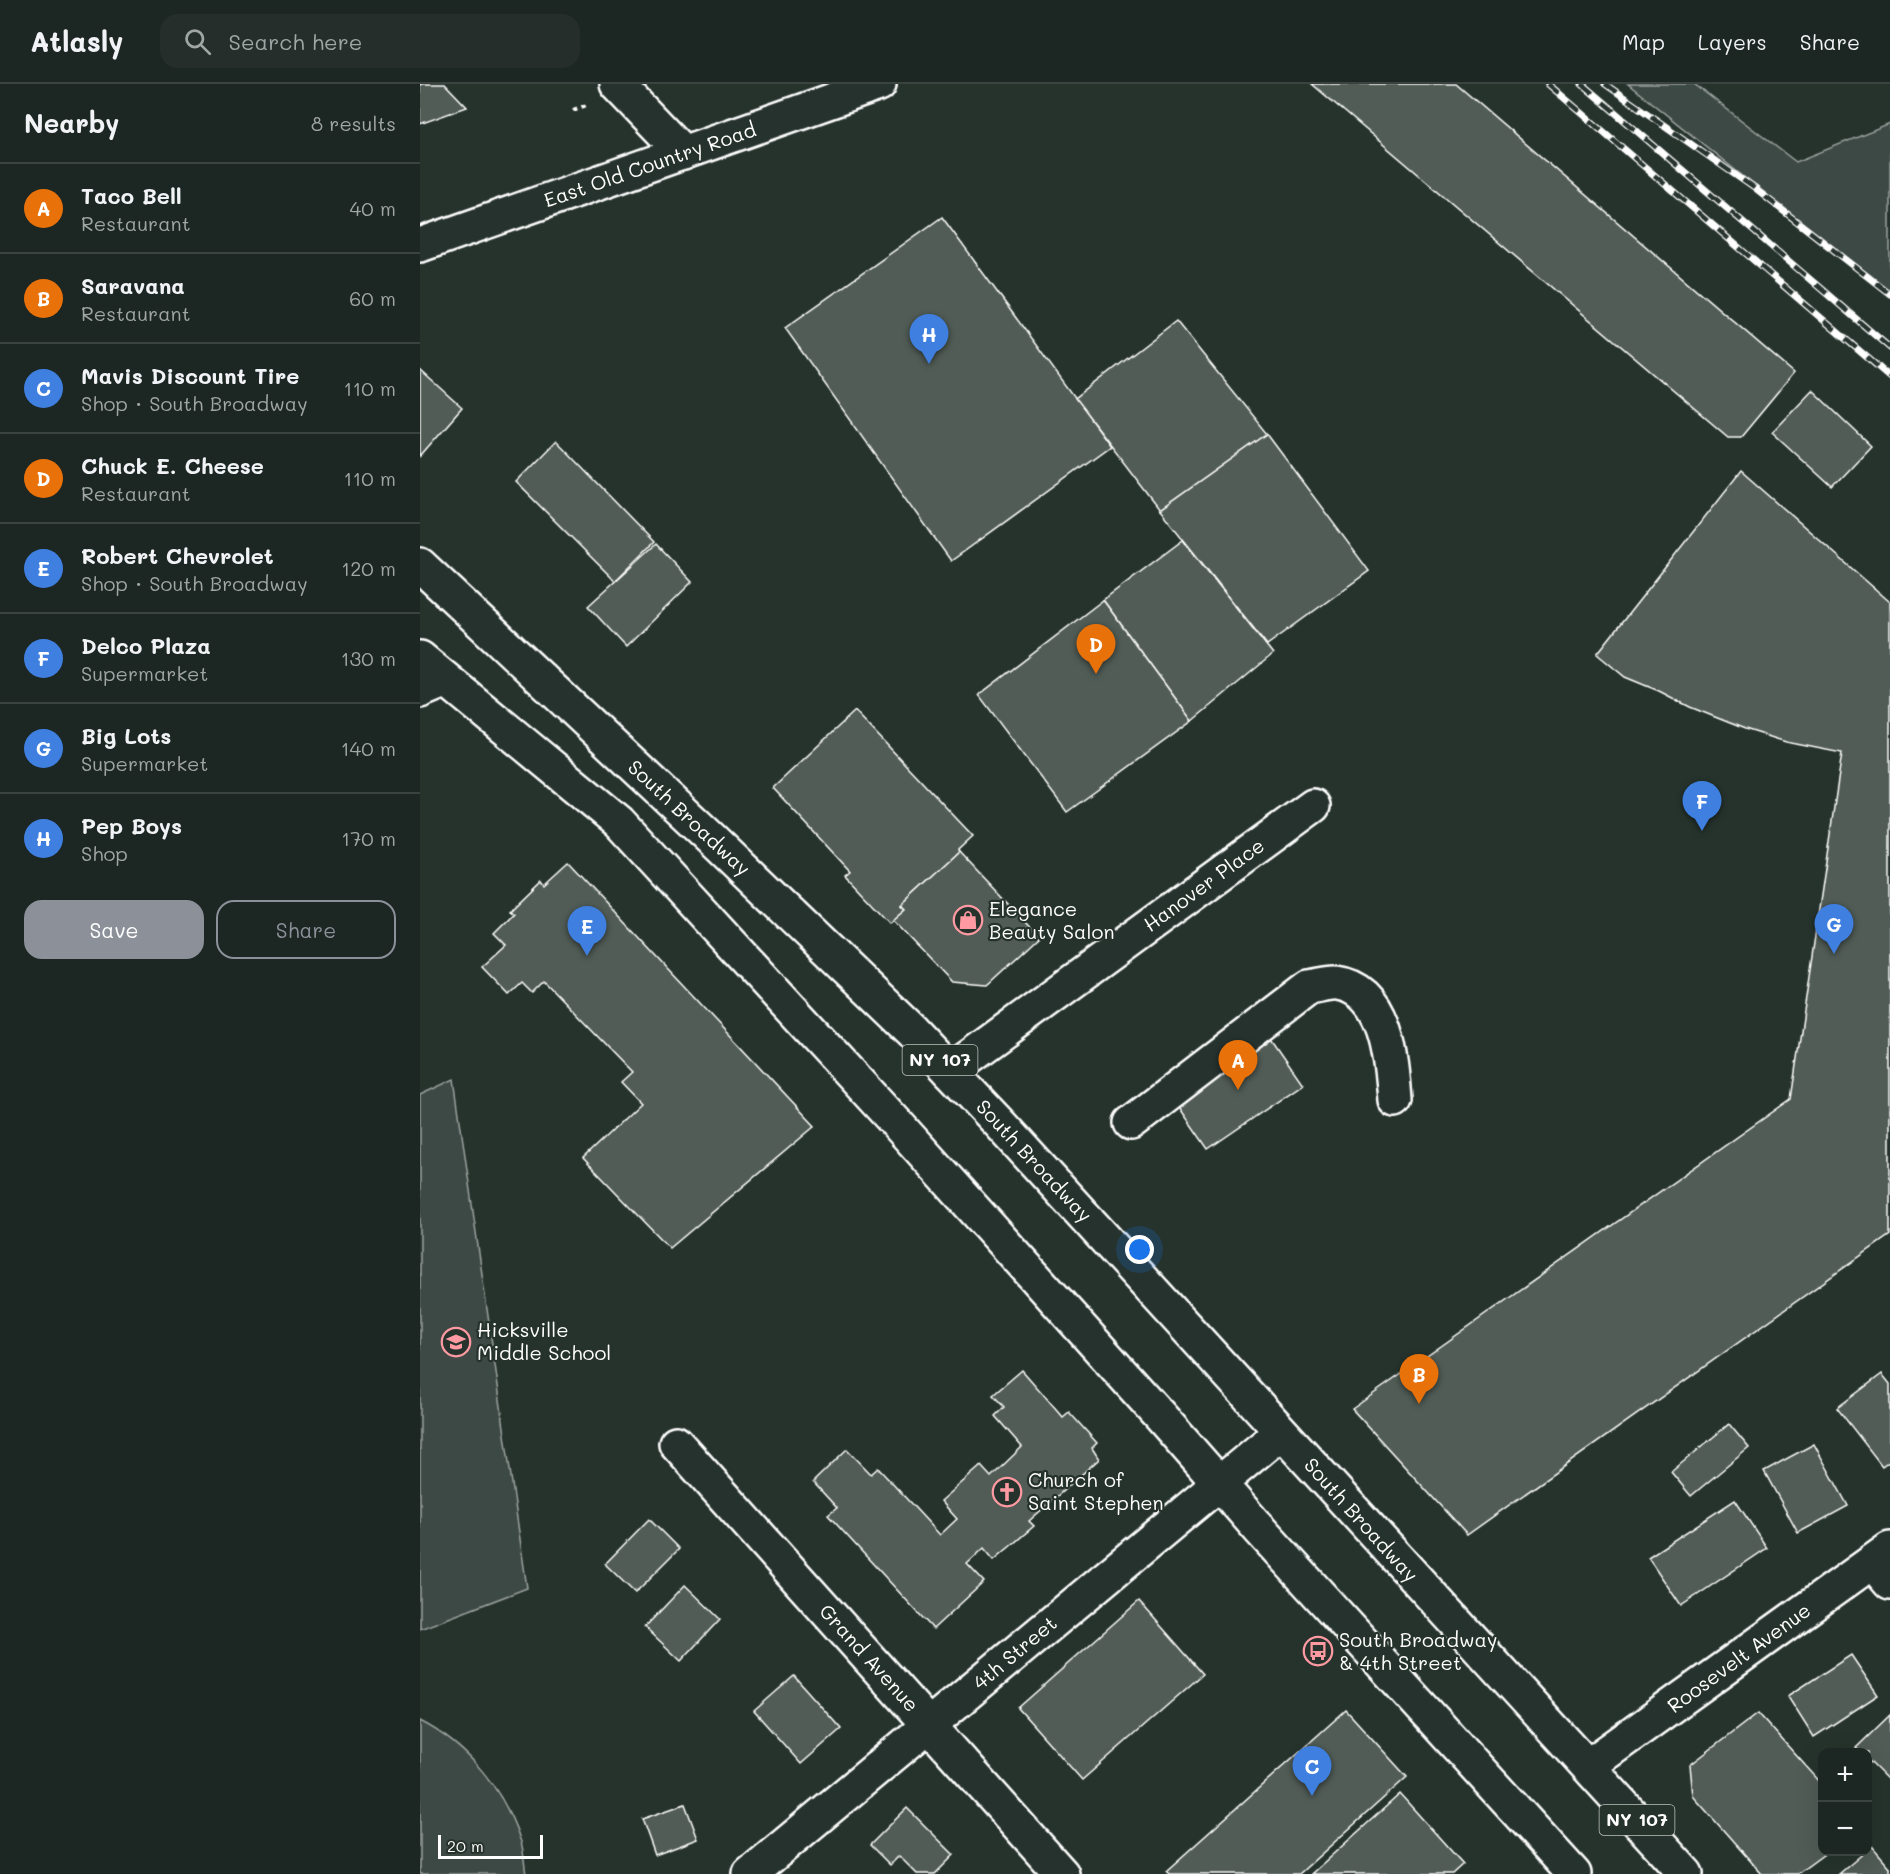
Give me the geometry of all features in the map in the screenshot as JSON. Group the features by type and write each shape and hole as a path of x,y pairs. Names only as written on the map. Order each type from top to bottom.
{"main road":[{"name":"East Old Country Road","path":"420,245 879,84"},
{"path":"605,93 683,153"},
{"name":"South Broadway","path":"420,565 712,839 911,1030 1588,1766"},
{"path":"420,658 433,685 619,822 900,1127 1161,1417 1218,1484 1574,1874"},
{"name":"Hanover Place","path":"950,1071 1313,806"},
{"path":"1131,1123 1310,987 1336,983 1356,990 1370,1001 1382,1023 1391,1055 1395,1100"},
{"name":"4th Street","path":"750,1874 1281,1432"},
{"name":"Grand Avenue","path":"675,1443 1062,1874"},
{"name":"Roosevelt Avenue","path":"1588,1766 1884,1565"},
{"name":"NY 107","path":"1588,1766 1686,1874"}],"path":[{"path":"573,111 605,93"}],"shaded area":[{"path":"1628,84 1694,84 1796,162 1890,124 1890,294"},
{"path":"454,1079 527,1588 420,1629 420,1095"},
{"path":"420,1721 454,1743 482,1771 494,1787 514,1823 521,1842 526,1874 420,1874"}],"building":[{"path":"420,84 445,84 467,107 420,124"},
{"path":"1312,84 1456,84 1794,373 1741,437 1728,437"},
{"path":"942,217 1110,446 951,561 785,328"},
{"path":"1176,321 1267,434 1160,510 1075,399"},
{"path":"420,370 462,408 420,456"},
{"path":"1812,390 1871,446 1832,487 1772,432"},
{"path":"1267,434 1369,571 1267,645 1160,510"},
{"path":"556,441 654,542 615,581 516,482"},
{"path":"1741,471 1890,602 1890,1235 1467,1535 1352,1409 1791,1099 1842,753 1786,742 1745,729 1690,707 1625,677 1597,654"},
{"path":"1183,540 1273,654 1192,721 1103,600"},
{"path":"656,544 692,582 626,647 588,606"},
{"path":"1103,600 1192,721 1067,812 979,695"},
{"path":"855,711 973,836 902,905 906,909 890,923 845,875 850,871 773,788"},
{"path":"959,852 1039,937 987,985 952,982 893,920 906,909 902,905"},
{"path":"568,862 815,1126 670,1248 583,1158 641,1103 621,1082 632,1072 544,981 532,993 522,983 509,995 482,967 506,945 494,933 514,913 510,910 541,880 544,884"},
{"path":"1267,1032 1303,1084 1208,1149 1172,1097"},
{"name":"Church of Saint Stephen","path":"1022,1370 1063,1417 1069,1412 1097,1443 1092,1448 1099,1459 1029,1521 1034,1526 994,1560 984,1548 967,1564 984,1582 933,1629 828,1515 837,1508 813,1482 847,1449 871,1474 878,1468 940,1535 957,1519 941,1501 981,1466 991,1477 1022,1447 995,1416 1004,1407 993,1395"},
{"path":"1882,1374 1890,1384 1890,1460 1882,1466 1837,1408"},
{"path":"1729,1424 1749,1448 1691,1496 1671,1472"},
{"path":"1814,1444 1848,1506 1798,1533 1764,1471"},
{"path":"1735,1500 1767,1548 1681,1606 1648,1557"},
{"path":"649,1519 679,1549 635,1593 605,1564"},
{"path":"685,1585 720,1619 681,1661 645,1627"},
{"path":"1139,1601 1203,1674 1082,1780 1018,1708"},
{"path":"1851,1655 1878,1695 1814,1737 1788,1696"},
{"path":"794,1676 841,1729 801,1764 754,1711"},
{"path":"1346,1710 1407,1777 1299,1874 1169,1874 1166,1871"},
{"path":"1758,1713 1818,1780 1818,1856 1822,1856 1797,1874 1762,1874 1693,1796 1690,1765"},
{"path":"1890,1715 1890,1776 1887,1779 1872,1764 1872,1748 1856,1748"},
{"path":"1400,1794 1463,1864 1452,1874 1311,1874"},
{"path":"685,1804 698,1839 655,1855 642,1819"},
{"path":"907,1808 954,1855 935,1874 917,1874 899,1856 890,1865 870,1845"},
{"path":"1872,1846 1890,1867 1890,1874 1839,1874 1860,1856 1872,1856"}],"railway":[{"path":"1548,84 1890,377"},
{"path":"1582,84 1890,348"},
{"path":"1605,84 1754,188 1890,294"}],"place":[{"name":"Pep Boys","path":"929,364"},
{"name":"Chuck E. Cheese","path":"1096,674"},
{"name":"Delco Plaza","path":"1702,831"},
{"name":"Elegance Beauty Salon","path":"968,920"},
{"name":"Big Lots","path":"1834,954"},
{"name":"Robert Chevrolet","path":"587,956"},
{"name":"Taco Bell","path":"1238,1090"},
{"name":"Hicksville Middle School","path":"456,1342"},
{"name":"Saravana","path":"1419,1404"},
{"name":"Church of Saint Stephen","path":"1007,1492"},
{"name":"South Broadway & 4th Street","path":"1318,1651"},
{"name":"Mavis Discount Tire","path":"1312,1796"}]}
